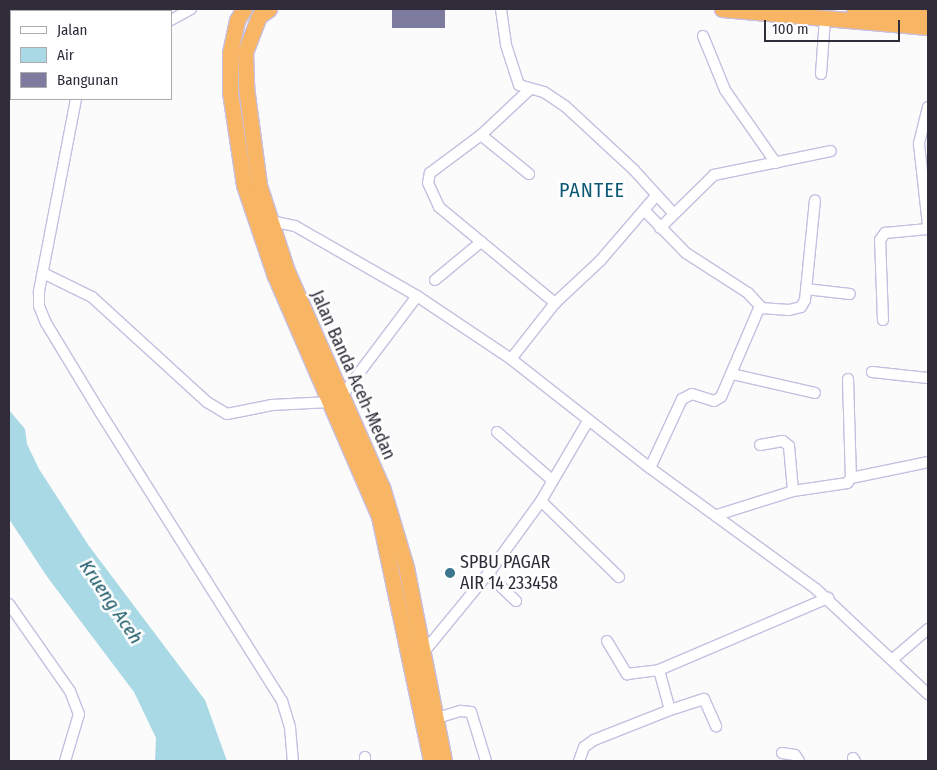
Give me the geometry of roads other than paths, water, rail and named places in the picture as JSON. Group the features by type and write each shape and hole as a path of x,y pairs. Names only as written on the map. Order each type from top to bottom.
{"highway":[{"name":"Jalan Banda Aceh-Medan","path":"244,9 237,20 230,53 239,161 275,276 382,487 406,567 422,653 431,761"},
{"name":"Jalan Banda Aceh-Medan","path":"269,9 251,32 246,70 259,185 287,271 379,516 428,720 444,761"},
{"path":"729,9 928,27"},
{"path":"854,9 928,16"}],"street":[{"path":"172,19 190,9"},
{"path":"501,9 517,82 529,90 544,92 564,106 634,170 674,214"},
{"path":"821,74 825,18"},
{"path":"703,36 725,90 776,163"},
{"path":"529,90 481,135 430,173 428,183 439,207 555,303"},
{"path":"76,100 39,292 46,323 282,701 290,728 293,761"},
{"path":"883,320 880,240 885,233 928,227 925,159 920,130 928,106"},
{"path":"481,135 529,174"},
{"path":"660,228 714,175 831,151"},
{"path":"511,359 555,303 600,261 656,196"},
{"path":"644,210 686,253 748,292 760,308 789,310 801,306 806,289 815,200"},
{"path":"271,222 295,226 417,296 511,359 650,468 718,515 828,598 928,694"},
{"path":"435,280 481,242"},
{"path":"43,273 92,297 207,402 226,414 272,405 336,399 417,296"},
{"path":"806,289 850,294"},
{"path":"650,468 682,399 692,394 718,400 732,374 760,308"},
{"path":"872,372 928,378"},
{"path":"732,374 815,393"},
{"path":"848,379 851,478"},
{"path":"422,653 488,574 541,501 588,421"},
{"path":"497,432 552,480"},
{"path":"760,445 783,441 789,446 793,491"},
{"path":"718,515 793,491 847,483 851,478 928,462"},
{"path":"541,501 619,577"},
{"path":"488,574 516,601"},
{"path":"607,641 627,674 659,670 828,598"},
{"path":"9,604 70,691 79,714 65,761"},
{"path":"893,659 928,629"},
{"path":"659,670 670,710"},
{"path":"579,761 584,746 594,740 670,710 704,699 716,726"},
{"path":"428,720 461,711 471,712 486,761"},
{"path":"782,753 795,755 799,761"}],"water":[{"name":"Krueng Aceh","path":"9,410 25,429 27,444 39,469 89,546 205,700 227,761 155,761 156,738 134,692 48,578 9,519"}],"place":[{"name":"SPBU PAGAR AIR 14 233458","path":"450,573"}],"district":[{"name":"PANTEE","path":"592,190"}]}
